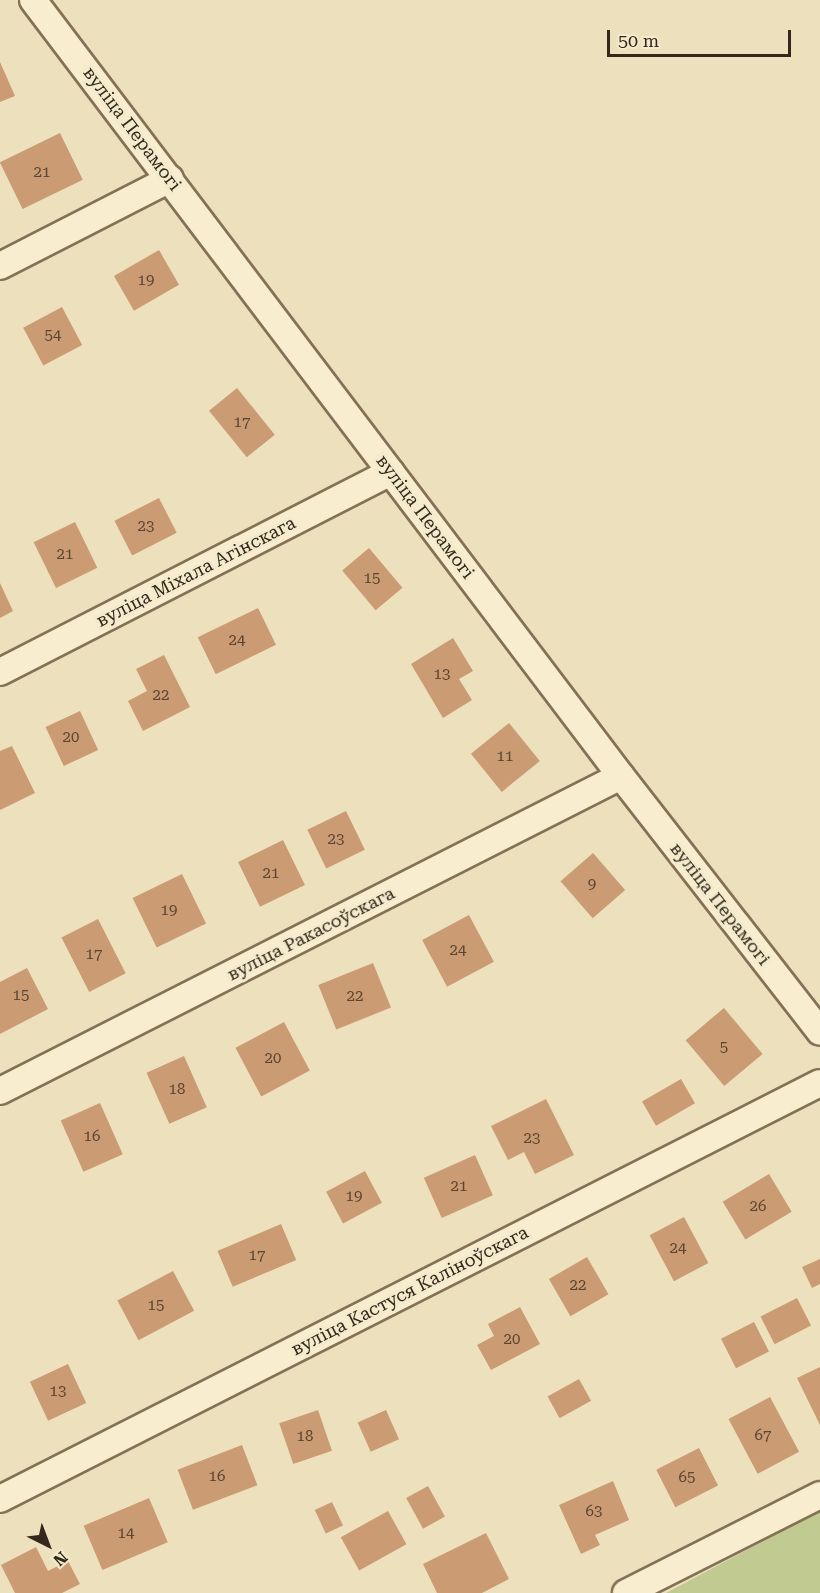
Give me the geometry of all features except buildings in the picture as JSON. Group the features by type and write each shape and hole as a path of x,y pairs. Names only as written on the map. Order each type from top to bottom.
{"street":[{"name":"вуліца Перамогі","path":"33,0 621,776 820,1032"},
{"path":"0,266 170,179"},
{"name":"вуліца Міхала Агінскага","path":"0,672 391,472"},
{"name":"вуліца Ракасоўскага","path":"0,1091 621,776"},
{"name":"вуліца Кастуся Каліноўскага","path":"0,1499 820,1083"},
{"path":"626,1593 820,1495"}],"green space":[{"path":"820,1511 820,1593 666,1593"}]}
